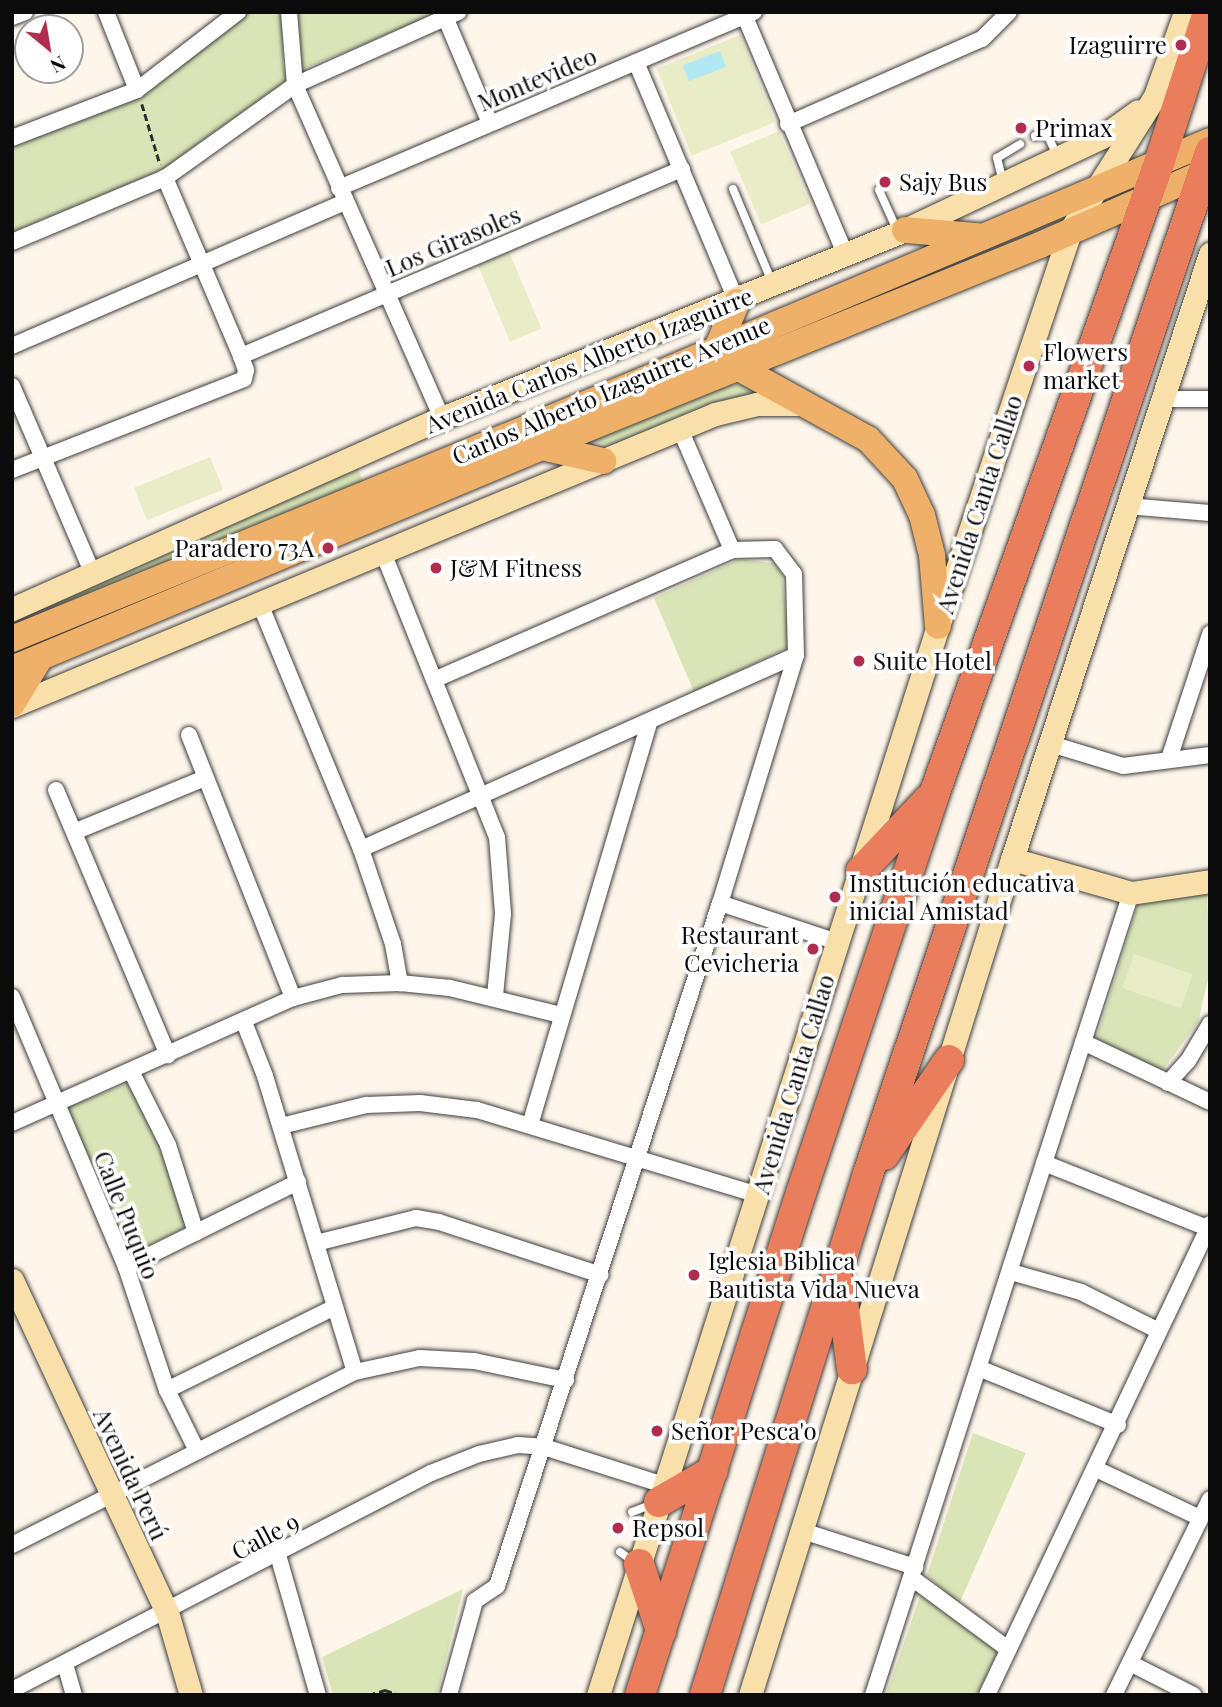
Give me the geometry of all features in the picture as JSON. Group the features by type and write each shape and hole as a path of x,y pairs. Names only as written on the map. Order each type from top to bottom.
{"highway":[{"name":"Avenida Canta Callao","path":"640,1695 935,793 1159,163 1208,12"},
{"path":"705,1695 839,1277 868,1174 1207,165"},
{"path":"861,871 935,793"},
{"path":"868,1174 895,1143 949,1060"},
{"path":"839,1277 852,1369"},
{"path":"652,1500 713,1471"},
{"path":"629,1558 661,1631"}],"main road":[{"name":"Avenida Canta Callao","path":"598,1695 629,1558 759,1195 939,626 1071,229 1155,96 1185,12"},
{"name":"Avenida Carlos Alberto Izaguirre","path":"12,609 94,576 442,418 737,302 902,231 1119,126 1155,96"},
{"name":"Carlos Alberto Izaguirre Avenue","path":"12,669 542,447 649,391 718,346 1210,141"},
{"name":"Carlos Alberto Izaguirre Avenue","path":"12,639 229,548 649,391 741,369 1145,198 1207,165"},
{"path":"902,231 983,236"},
{"path":"750,1695 1012,859 1210,254"},
{"path":"718,346 737,302"},
{"path":"741,369 868,439 905,479 922,515 932,555 939,626"},
{"path":"12,705 680,429 757,404 806,404"},
{"path":"542,447 603,461"},
{"path":"229,548 241,561 234,576"},
{"path":"12,705 40,658"},
{"path":"1012,859 1130,893 1210,881"},
{"name":"Avenida Perú","path":"12,1280 167,1612 191,1695"}],"street":[{"path":"12,17 25,12"},
{"path":"106,12 137,90"},
{"path":"12,138 137,90 238,12"},
{"path":"289,12 295,85 385,295 442,418"},
{"path":"788,124 982,39 1009,12"},
{"path":"12,242 165,178 295,85 449,14 490,123"},
{"path":"747,14 788,124 846,256"},
{"name":"Montevideo","path":"12,346 203,265 490,123 747,14"},
{"path":"636,62 737,302"},
{"name":"Los Girasoles","path":"241,356 682,169"},
{"path":"12,470 244,379 246,370 241,356 165,178"},
{"path":"12,386 94,576"},
{"path":"1162,400 1210,399"},
{"path":"680,429 732,550"},
{"path":"1127,506 1210,513"},
{"path":"436,678 732,550 760,546 785,557 794,574 798,608 796,655 720,903 640,1157 497,1586 475,1601 449,1695"},
{"path":"382,550 483,796 504,876 495,996"},
{"path":"260,604 361,849 393,944 400,982"},
{"path":"1169,759 1209,638"},
{"path":"361,849 796,655"},
{"path":"530,1125 650,721"},
{"path":"189,735 293,998"},
{"path":"1051,744 1123,766 1210,755"},
{"path":"74,832 205,778"},
{"path":"56,790 168,1055"},
{"path":"873,1695 981,1369 1130,893"},
{"path":"720,903 837,942"},
{"path":"12,1123 293,998 342,985 400,982 495,996 561,1015"},
{"name":"Calle Puquio","path":"12,997 126,1267 167,1390 197,1451"},
{"path":"244,1022 281,1126 355,1373"},
{"path":"1168,1083 1188,1061 1210,1024"},
{"path":"1083,1042 1210,1102"},
{"path":"131,1071 168,1145 196,1233"},
{"path":"281,1126 366,1105 420,1102 477,1110 759,1195"},
{"path":"987,1695 1118,1425 1209,1227 1044,1163"},
{"path":"126,1267 298,1182"},
{"path":"316,1243 416,1218 601,1275"},
{"path":"1011,1272 1081,1292 1159,1331"},
{"path":"167,1390 335,1307"},
{"path":"12,1545 355,1373 420,1358 474,1361 566,1380"},
{"path":"981,1369 1118,1425"},
{"name":"Calle 9","path":"12,1690 278,1555 431,1473 518,1445 544,1447 652,1500"},
{"path":"1096,1469 1200,1518"},
{"path":"1114,1695 1210,1499"},
{"path":"803,1531 913,1572 1008,1649"},
{"path":"278,1555 318,1695"},
{"path":"1129,1663 1193,1695"},
{"path":"65,1664 74,1695"}],"lane":[{"path":"1035,136 1047,134 1059,157"},
{"path":"1003,183 997,158 1020,144"},
{"path":"733,189 774,286"},
{"path":"879,190 902,231"}],"path":[{"path":"137,90 165,178"},
{"path":"369,1695 385,1690 399,1695"}],"green space":[{"path":"245,12 283,12 283,65 288,84 172,166 12,232 12,147 130,101"},
{"path":"297,12 434,12 435,15 300,70"},
{"path":"740,35 775,122 692,156 657,69"},
{"path":"779,131 810,204 761,224 730,152"},
{"path":"509,252 541,328 510,342 478,265"},
{"path":"751,384 751,399 612,446 583,439 706,385"},
{"path":"210,457 223,489 147,520 134,488"},
{"path":"358,469 363,481 18,627 13,616"},
{"path":"740,559 773,563 782,574 789,647 694,692 654,598"},
{"path":"1207,891 1210,971 1198,1022 1160,1074 1095,1043 1139,901"},
{"path":"1134,954 1193,974 1181,1008 1122,988"},
{"path":"135,1081 166,1153 188,1226 128,1255 65,1108"},
{"path":"973,1433 1026,1453 959,1604 927,1575"},
{"path":"463,1589 437,1695 333,1695 322,1657"},
{"path":"920,1596 998,1651 977,1695 886,1695"}],"water":[{"path":"720,51 726,67 689,81 683,65"}],"place":[{"name":"Izaguirre","path":"1181,45"},
{"name":"Primax","path":"1021,128"},
{"name":"Sajy Bus","path":"885,182"},
{"name":"Flowers market","path":"1029,366"},
{"name":"Paradero 73A","path":"328,548"},
{"name":"J&M Fitness","path":"436,568"},
{"name":"Suite Hotel","path":"859,661"},
{"name":"Institución educativa inicial Amistad","path":"835,897"},
{"name":"Restaurant Cevicheria","path":"813,949"},
{"name":"Iglesia Biblica Bautista Vida Nueva","path":"694,1275"},
{"name":"Señor Pesca'o","path":"657,1431"},
{"name":"Repsol","path":"618,1528"}]}
